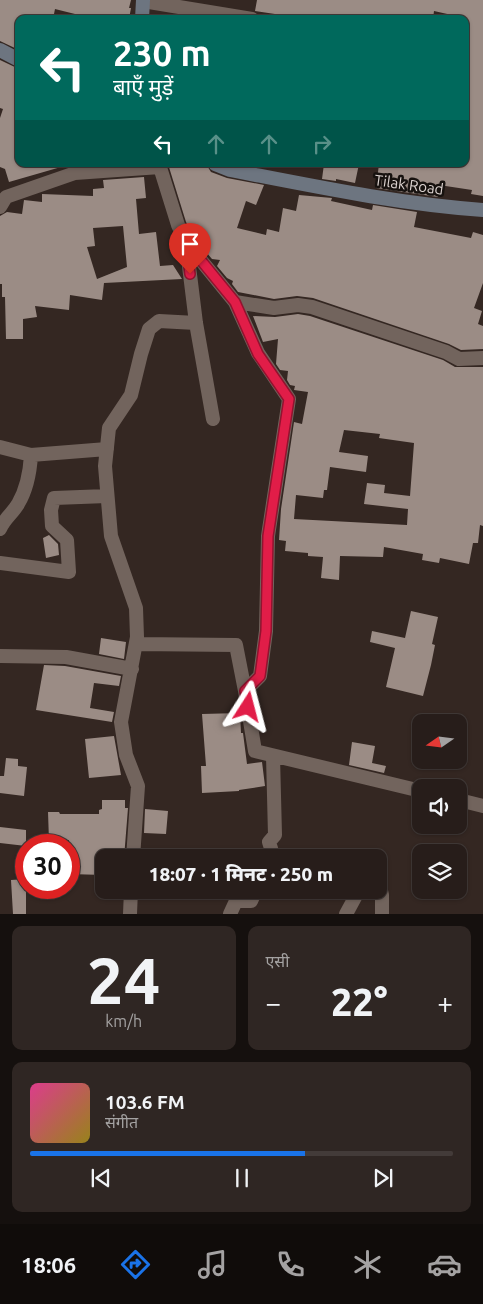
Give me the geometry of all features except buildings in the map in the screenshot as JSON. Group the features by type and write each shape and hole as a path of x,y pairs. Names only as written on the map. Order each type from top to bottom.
{"main road":[{"path":"142,15 143,1"},
{"path":"0,50 15,58"},
{"name":"Tilak Road","path":"222,167 356,194 483,210"}],"street":[{"path":"143,1 228,15"},
{"path":"0,207 6,197 75,173 147,167"},
{"path":"159,167 178,225 186,242 235,302 258,354 289,399 268,536 266,631 260,676 245,691"},
{"path":"186,242 196,323 213,419"},
{"path":"235,302 274,308 298,305 312,307 446,352 459,359 483,358"},
{"path":"134,849 138,786 126,755 121,722 136,644 136,608 112,536 105,466 109,428 131,396 141,354 150,329 159,321 196,323"},
{"path":"0,447 31,455 107,449"},
{"path":"0,529 22,496 30,475 31,455"},
{"path":"0,563 69,572 67,540 52,526 51,510 54,498 108,496"},
{"path":"136,644 236,645 255,751 412,789"},
{"path":"0,656 66,657 132,669"},
{"path":"271,849 270,842 275,835 273,756"},
{"path":"467,802 483,806"},
{"path":"130,914 131,899"},
{"path":"230,914 236,901 251,901 252,899"},
{"path":"346,914 353,899"},
{"path":"381,899 382,914"}],"route":[{"path":"190,274 186,242 235,302 258,354 289,399 268,536 266,631 260,676 245,691 248,707"}]}
